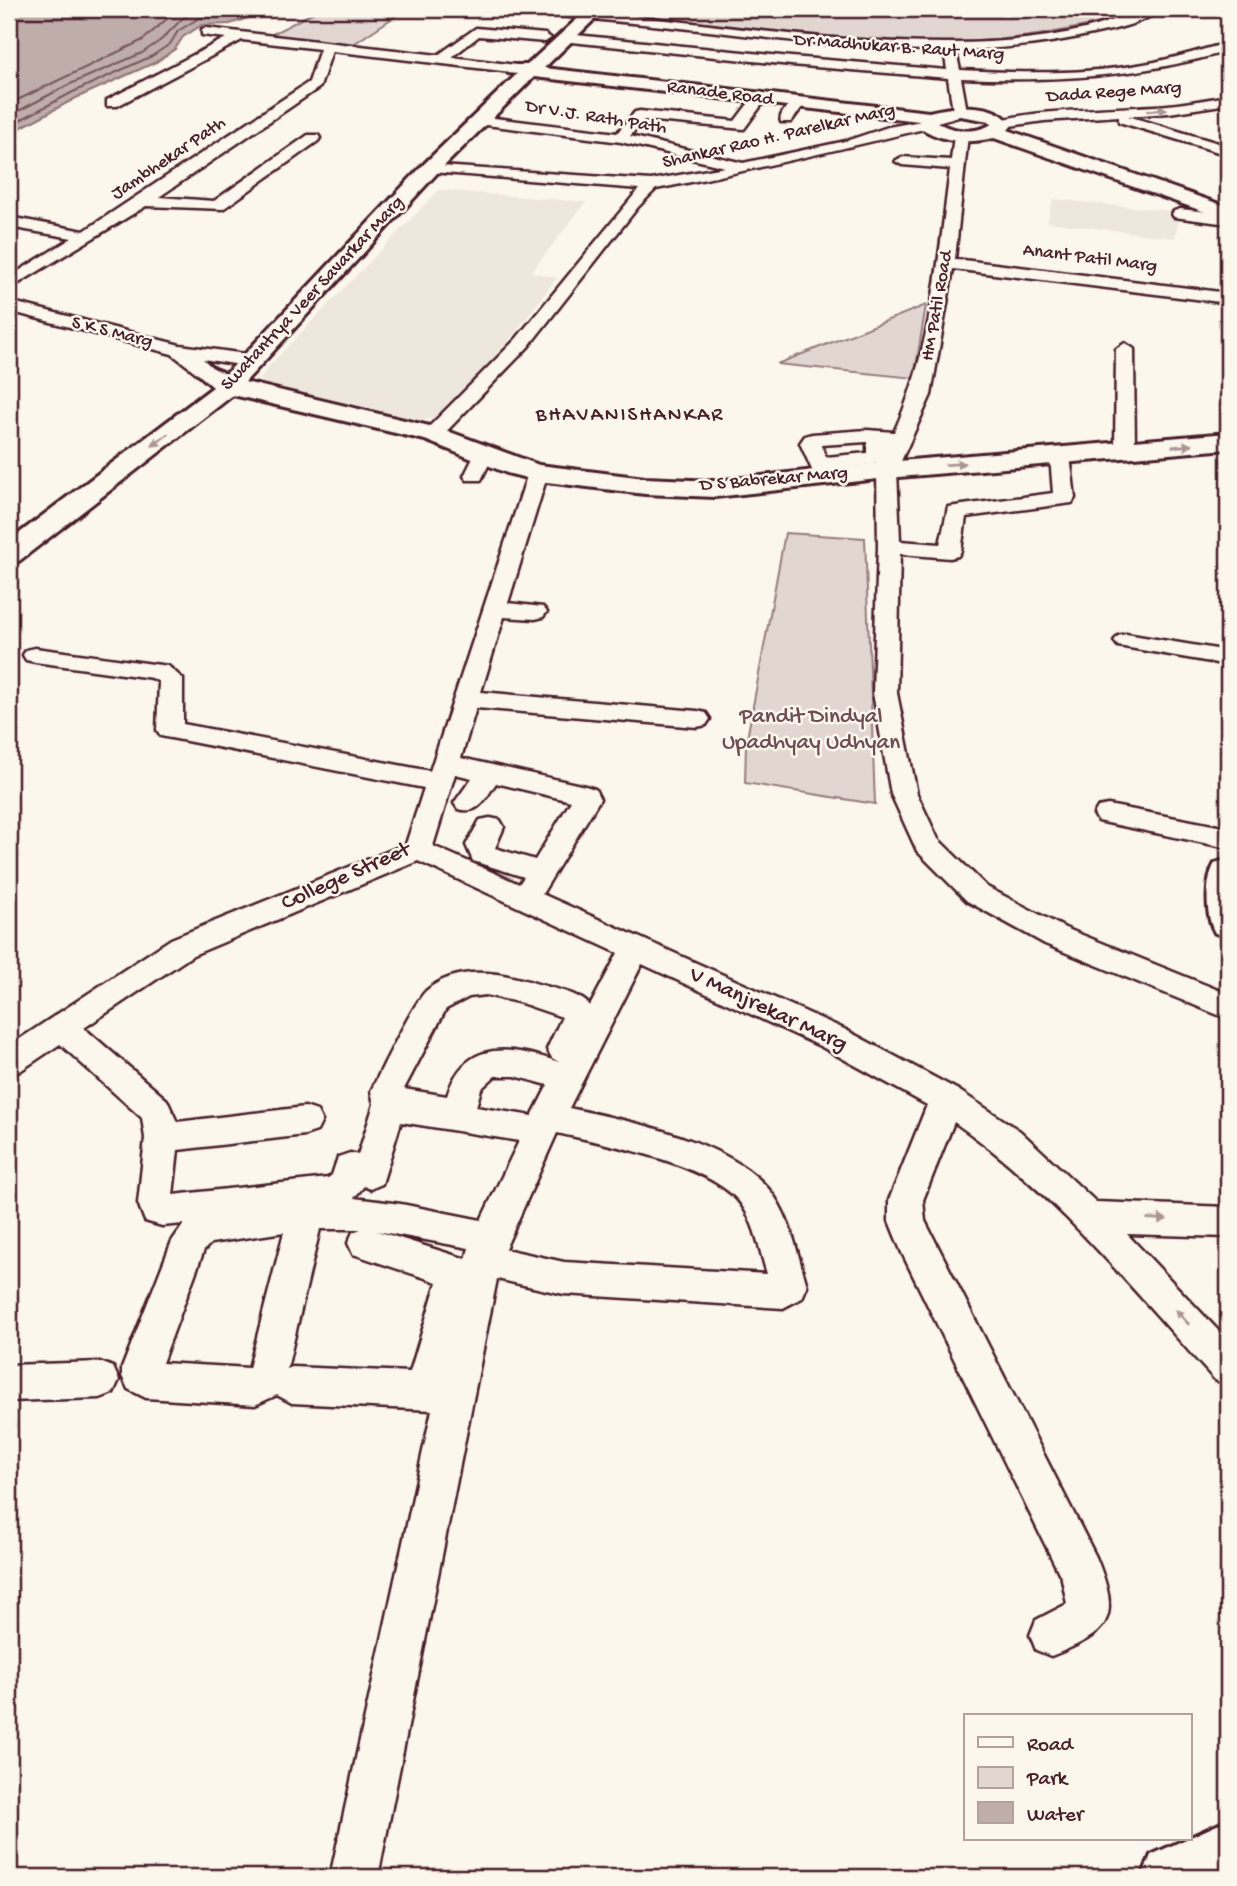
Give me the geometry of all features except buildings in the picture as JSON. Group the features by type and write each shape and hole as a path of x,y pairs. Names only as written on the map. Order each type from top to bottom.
{"main road":[{"name":"Swatantrya Veer Savarkar Marg","path":"9,530 180,405 219,379 253,361 296,314 339,275 365,240 431,168 566,38 585,11"},
{"name":"Swatantrya Veer Savarkar Marg","path":"9,555 204,407 228,355 512,68 545,38 585,11"},
{"name":"Ranade Road","path":"512,68 756,108 890,114 929,123 961,135 998,124"},
{"path":"929,123 960,111 1228,216"},
{"name":"D S Babrekar Marg","path":"219,379 433,434 479,465 645,486 715,488 822,471 887,470 1228,442"},
{"path":"1228,872 1228,923"},
{"path":"1173,1877 1228,1850"}],"street":[{"path":"523,9 585,11 844,43 950,47 1035,41 1091,32 1128,22 1154,9"},
{"path":"206,32 512,68"},
{"path":"440,60 479,32 545,38"},
{"path":"111,103 240,36"},
{"name":"Dr Madhukar B. Raut Marg","path":"566,38 953,75 1121,70 1184,61 1228,47"},
{"path":"463,41 486,44"},
{"name":"Jambhekar Path","path":"9,284 144,201 315,84 327,47"},
{"path":"950,47 960,111"},
{"name":"Dada Rege Marg","path":"998,124 1040,117 1179,108 1228,100"},
{"path":"621,138 640,115 739,126 756,108"},
{"path":"1107,114 1228,151"},
{"name":"Dr V.J. Rath Path","path":"478,120 621,138 748,167"},
{"name":"Shankar Rao H. Parelkar Marg","path":"431,168 651,185 748,167 929,123"},
{"name":"HM Patil Road","path":"887,470 922,395 946,263 961,135"},
{"path":"144,201 217,206 313,138"},
{"path":"686,152 706,141"},
{"path":"758,149 779,160"},
{"path":"903,160 959,161"},
{"path":"433,434 522,343 632,204 651,185"},
{"path":"1180,214 1228,216"},
{"path":"9,222 86,236"},
{"name":"Anant Patil Marg","path":"946,263 1228,298"},
{"name":"S K S Marg","path":"9,306 179,350 219,379"},
{"path":"1125,349 1125,451"},
{"path":"179,350 228,355 253,361"},
{"path":"822,471 876,458 880,437 901,439"},
{"path":"889,547 950,551 956,512 1064,498 1060,456"},
{"path":"887,470 889,547 885,693 904,794 927,844 977,894 1055,936 1228,1007"},
{"name":"College Street","path":"9,1062 182,947 418,850 495,609 512,519 538,473"},
{"path":"495,609 535,612"},
{"path":"1126,641 1228,658"},
{"path":"35,655 159,671 171,679 170,730 443,772 489,773 584,795 586,799 525,898"},
{"path":"466,699 698,719"},
{"path":"468,803 489,773"},
{"path":"1108,814 1228,838"},
{"path":"490,827 480,845 483,854 541,872"},
{"name":"V Manjrekar Marg","path":"418,850 833,1038 946,1099 1007,1141 1088,1217 1228,1367"},
{"path":"565,1065 635,949"},
{"path":"354,1877 439,1393 478,1262 545,1124 565,1065 579,1015 576,1010 490,984 469,986 447,993 435,1001 387,1091 387,1098 392,1101 451,1110 459,1107 468,1081 473,1075 491,1063 565,1065"},
{"path":"61,1027 155,1110 162,1127 155,1203 157,1210 336,1192 360,1170 388,1108 391,1107 545,1124 643,1138 726,1171 749,1189 766,1213 789,1286 783,1291 564,1278 366,1243"},
{"path":"946,1099 906,1200 907,1221 915,1242 1081,1572 1089,1594 1089,1609 1079,1624 1051,1635"},
{"path":"162,1138 305,1121"},
{"path":"306,1216 265,1381 255,1387 146,1380 141,1376 141,1368 186,1251 198,1232 209,1228 306,1216 345,1213 384,1217 478,1262"},
{"path":"1088,1217 1228,1222"},
{"path":"9,1383 100,1380"},
{"path":"292,1385 439,1393"}],"shaded area":[{"path":"439,190 586,202 531,272 557,278 507,343 437,418 402,422 264,389 260,379 269,366"},
{"path":"1053,199 1180,212 1175,238 1047,222"}],"green space":[{"path":"320,9 406,9 343,51 261,40"},
{"path":"1131,9 1092,25 1010,39 897,42 784,33 615,11"},
{"path":"926,305 914,378 777,364"},
{"name":"Pandit Dindyal Upadhyay Udhyan","path":"785,533 865,538 875,804 745,783 746,744"}],"water":[{"path":"9,9 275,9 230,24 202,25 183,37 175,49 156,62 76,98 9,134"}],"district":[{"name":"BHAVANISHANKAR","path":"630,416"}]}
